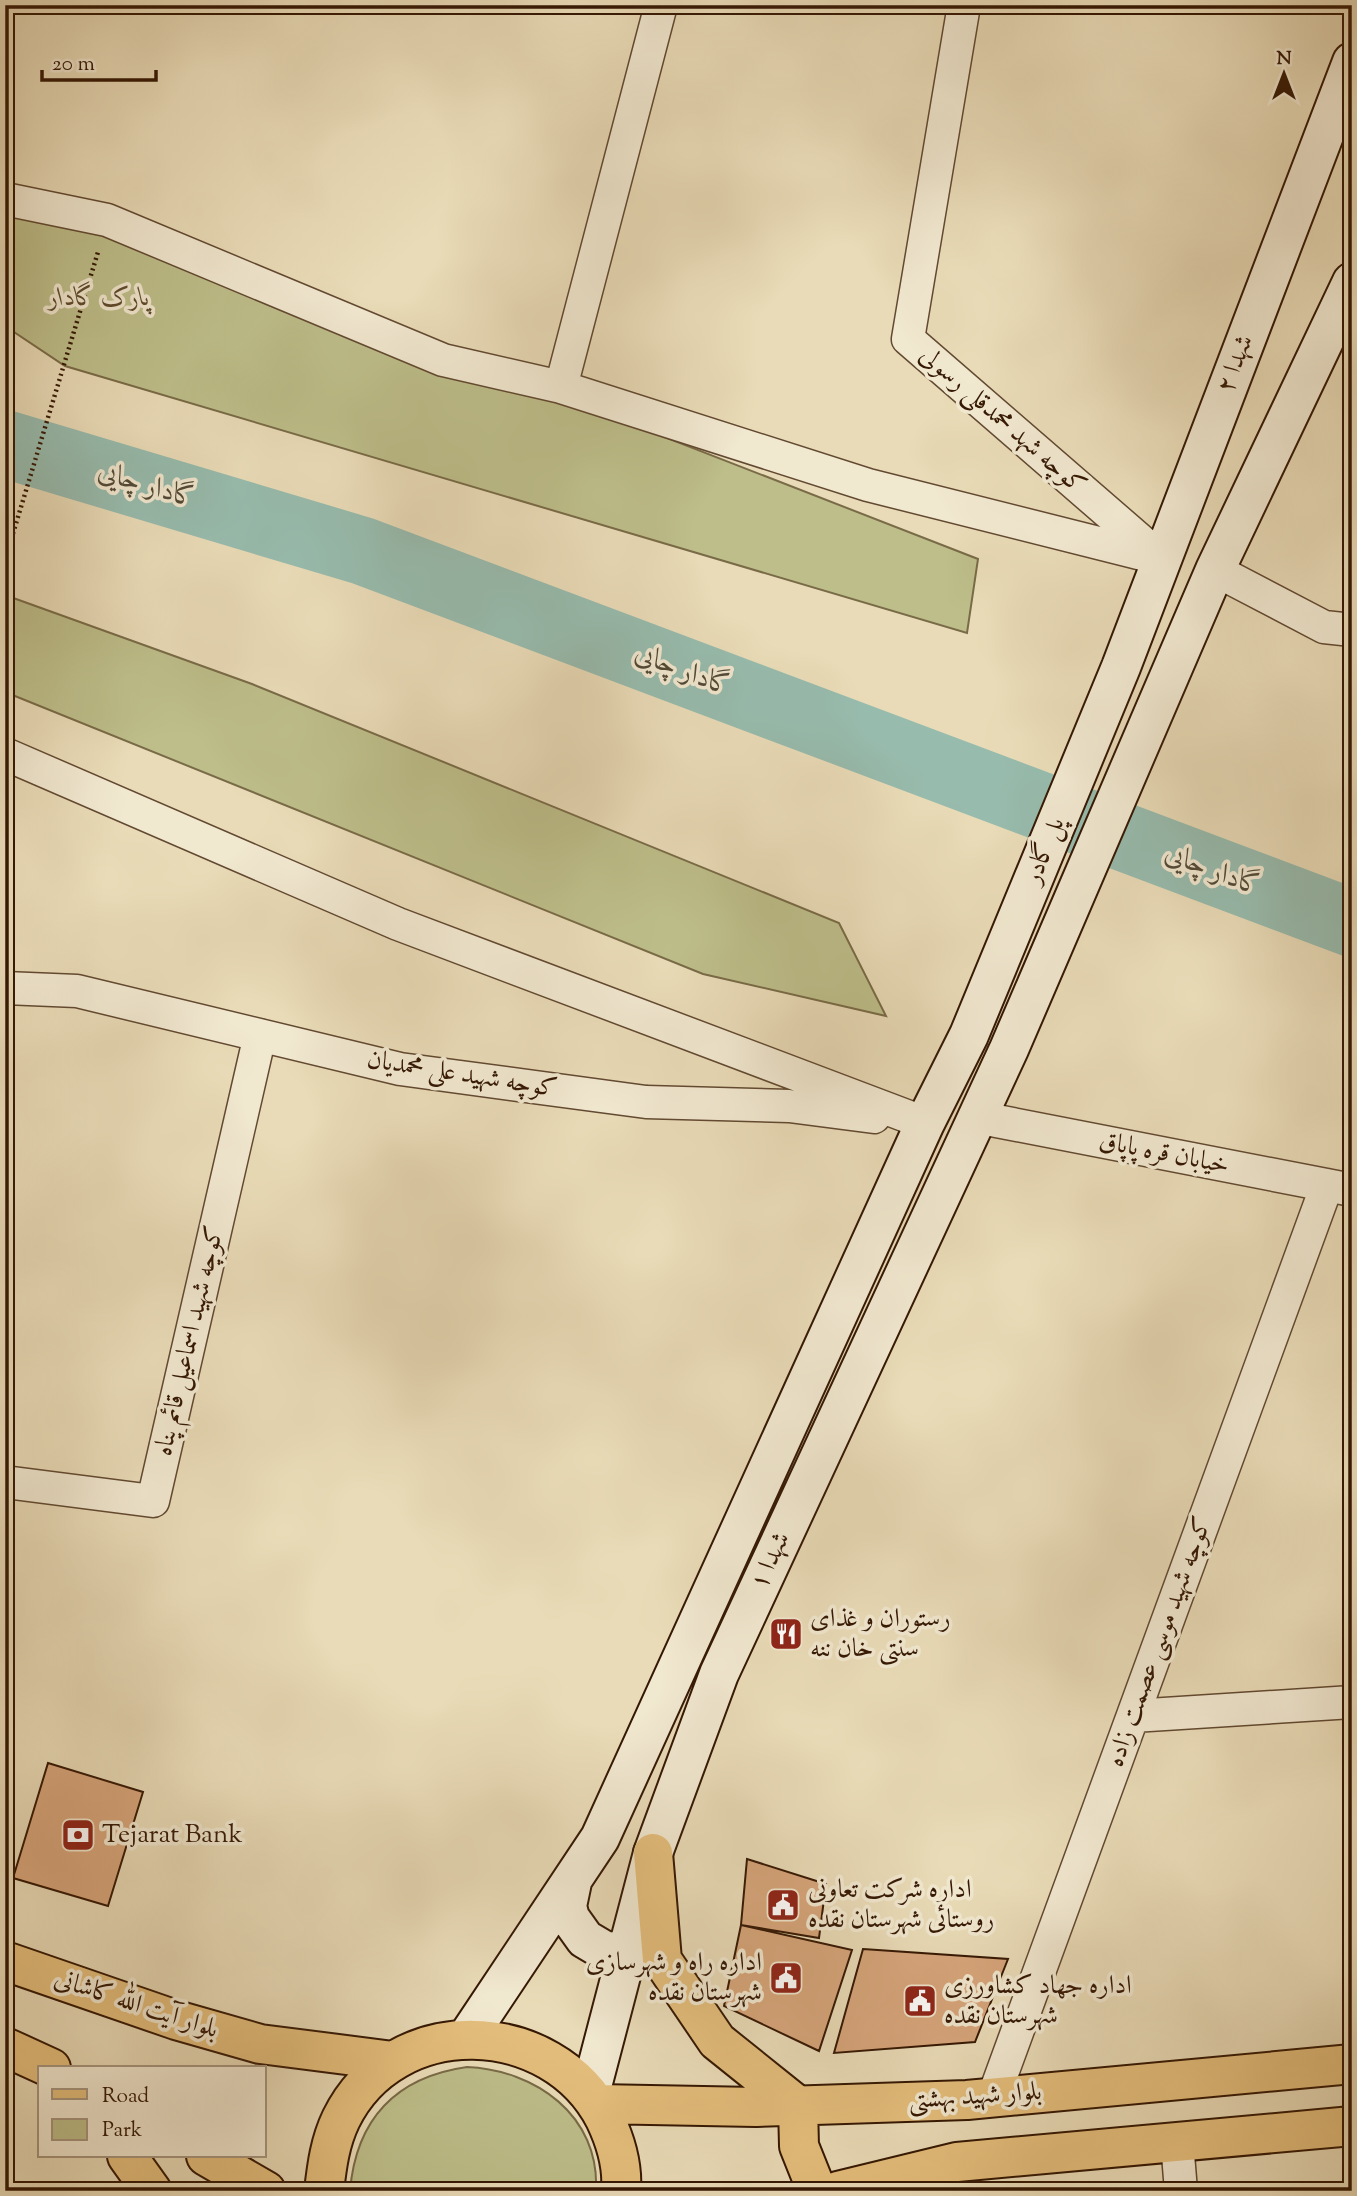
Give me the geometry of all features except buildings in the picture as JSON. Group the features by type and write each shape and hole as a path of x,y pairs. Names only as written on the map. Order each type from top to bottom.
{"main road":[{"name":"شهدا ۲","path":"1121,667 1352,62"},
{"path":"1215,570 1352,282"},
{"name":"پل گادر","path":"1009,1049 1215,570"},
{"name":"پل گادر","path":"969,1035 1121,667"},
{"name":"شهدا ۱","path":"466,2039 600,1838 925,1123 969,1035"},
{"name":"شهدا ۱","path":"593,2099 653,1853 719,1674 1009,1049"},
{"path":"653,1853 662,1960 718,2040 798,2106 799,2146 817,2191"},
{"path":"572,1882 567,1906 570,1918 584,1939 607,1952 630,1949"},
{"name":"بلوار آیت الله کاشانی","path":"5,1961 176,2020 260,2044 394,2061"},
{"path":"324,2191 328,2153 342,2117 364,2086 394,2061 416,2050 466,2039 501,2041 534,2051 565,2070 593,2099 614,2138 622,2176 621,2191"},
{"path":"5,2047 46,2066"},
{"name":"بلوار شهید بهشتی","path":"593,2099 798,2106 993,2098 1352,2064"},
{"path":"838,2191 957,2162 1352,2126"},
{"path":"128,2158 152,2191"},
{"path":"209,2158 266,2191"}],"street":[{"path":"561,387 662,5"},
{"name":"کوچه شهد محمدقلی رسولی","path":"964,5 908,339 1162,559"},
{"path":"5,200 107,220 443,360 561,387 868,485 1162,559"},
{"path":"1215,570 1324,626 1352,630"},
{"path":"5,754 398,925 925,1123"},
{"name":"کوچه شهید علی محمدیان","path":"5,988 77,990 400,1069 646,1102 789,1107 925,1123"},
{"name":"کوچه شهید اسماعیل قائم پناه","path":"5,1482 153,1501 260,1035"},
{"name":"خیابان قره پاپاق","path":"976,1117 1339,1188"},
{"name":"کوچه شهید موسی عصمت زاده","path":"993,2098 1133,1716 1339,1188"},
{"path":"1133,1716 1352,1703"},
{"path":"1177,2142 1181,2191"}],"path":[{"path":"5,560 79,322 107,220"}],"green space":[{"name":"پارک گادار","path":"5,208 107,220 978,559 967,633 65,366 5,326"},
{"path":"5,595 252,684 839,923 886,1016 703,974 5,692"},
{"path":"467,2067 516,2077 539,2088 558,2102 575,2119 587,2140 594,2164 596,2191 350,2191 361,2143 384,2106 420,2080"}],"waterway":[{"name":"گادار چایی","path":"5,444 363,551 1352,923"}],"place":[{"name":"رستوران و غذای سنتی خان ننه","path":"786,1634"},
{"name":"Tejarat Bank","path":"78,1835"},
{"name":"اداره شرکت تعاونی روستائی شهرستان نقده","path":"783,1905"},
{"name":"اداره راه و شهرسازی شهرستان نقده","path":"786,1978"},
{"name":"اداره جهاد کشاورزی شهرستان نقده","path":"920,2001"}]}
